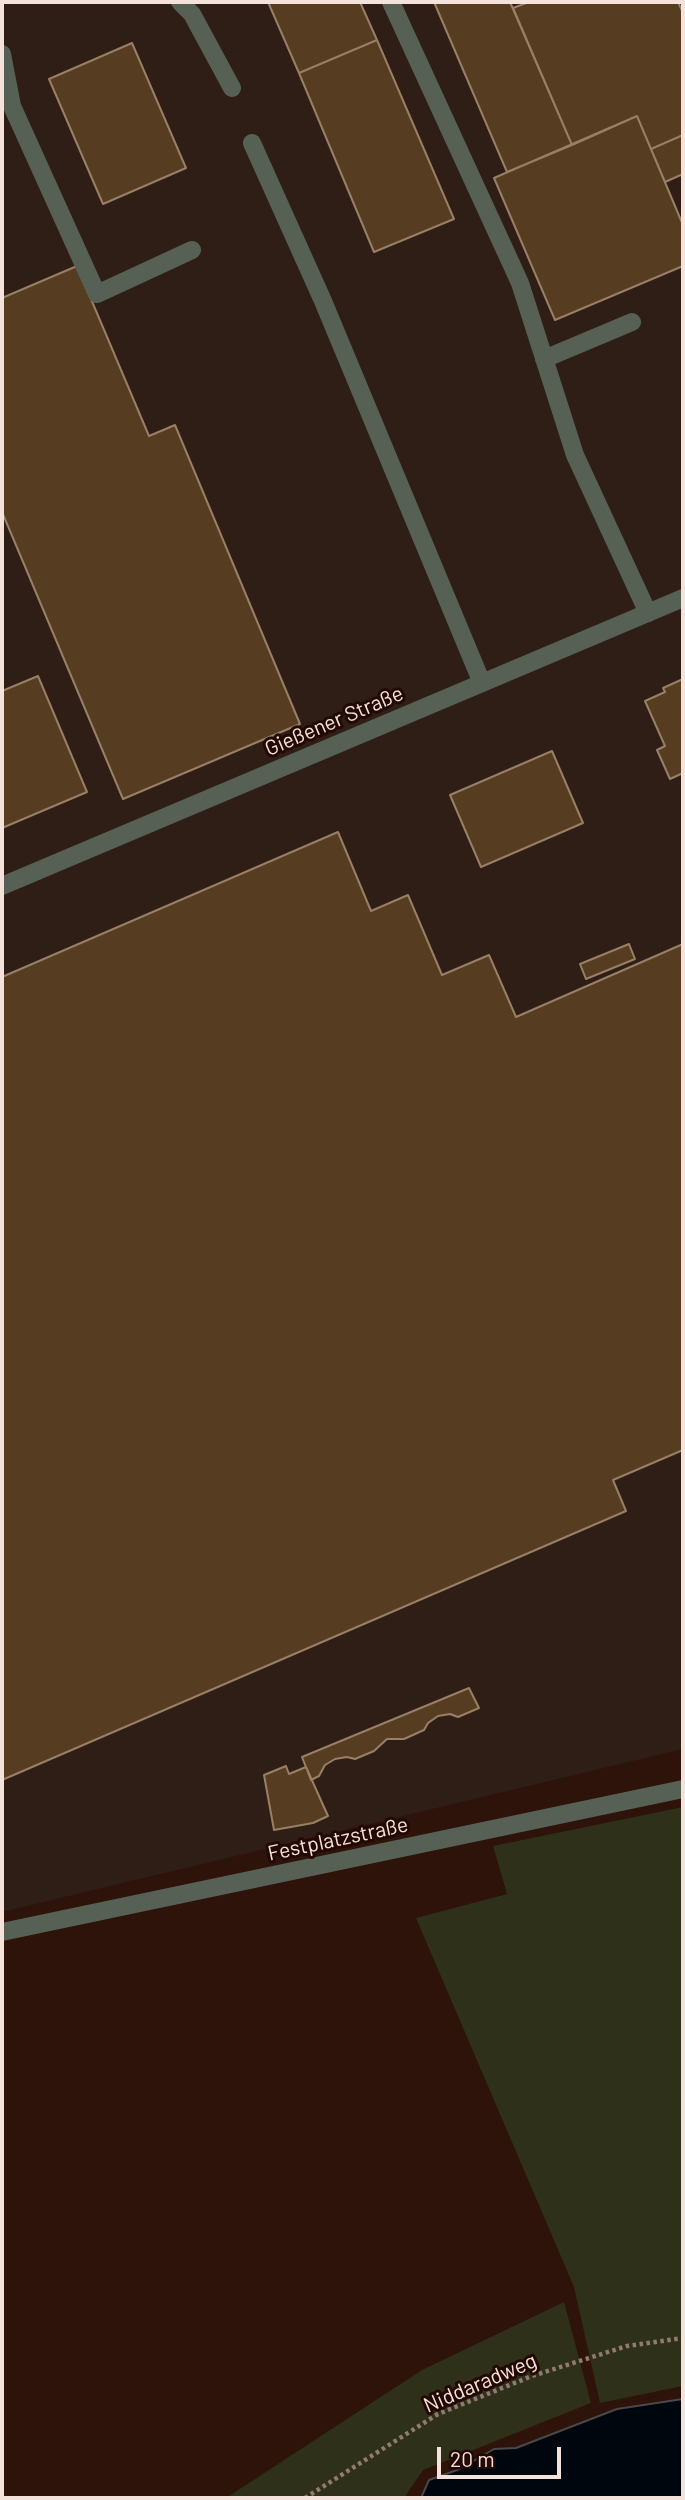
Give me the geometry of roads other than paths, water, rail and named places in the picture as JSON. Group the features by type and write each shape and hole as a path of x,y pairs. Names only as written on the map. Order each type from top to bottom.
{"street":[{"path":"180,2 191,14 232,88"},
{"path":"391,2 520,283 575,455 648,613"},
{"path":"2,54 12,106 96,294 192,250"},
{"path":"252,144 323,301 482,683"},
{"path":"544,359 632,322"},
{"name":"Gießener Straße","path":"2,886 683,598"},
{"name":"Festplatzstraße","path":"2,1932 683,1788"}]}
